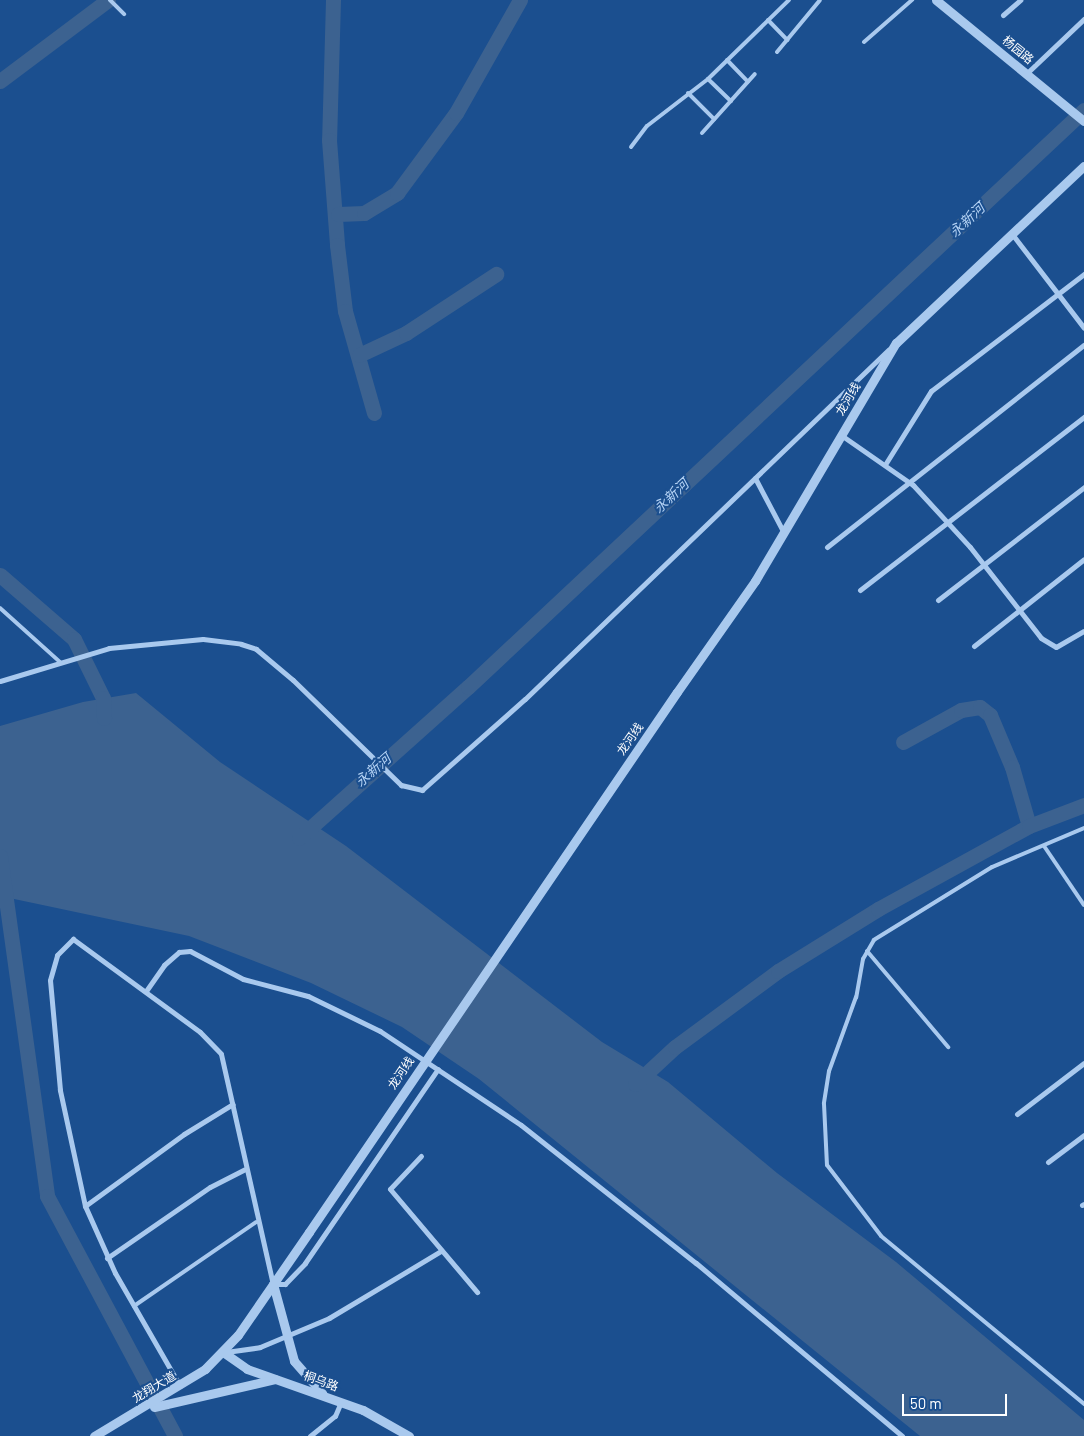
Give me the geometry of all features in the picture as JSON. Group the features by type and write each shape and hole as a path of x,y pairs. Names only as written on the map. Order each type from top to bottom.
{"street":[{"name":"杨园路","path":"936,0 1084,121"},
{"path":"1003,15 1020,0"},
{"path":"1027,73 1084,19"},
{"name":"龙河线","path":"223,1352 309,1232 750,587 896,343 1084,166"},
{"path":"1012,234 1084,328"},
{"path":"886,463 931,391 1084,274"},
{"path":"0,681 66,663 100,650 203,639 256,649 360,741 402,785 422,790 436,781 896,343"},
{"path":"827,547 1084,345"},
{"path":"860,590 1084,417"},
{"path":"841,435 886,463 910,482 948,522 1041,638 1056,647 1084,631"},
{"path":"755,478 782,531"},
{"path":"938,600 1084,487"},
{"path":"974,646 1084,559"},
{"path":"180,1387 107,1258 85,1206 60,1090 51,961 73,939 214,1043 227,1070 244,1168 286,1338 294,1361 324,1395"},
{"path":"146,991 179,952 196,952 243,979 308,996 362,1022 438,1069 521,1125 660,1234 902,1436"},
{"path":"1017,1114 1084,1064"},
{"path":"273,1284 285,1284 305,1263 438,1069"},
{"path":"85,1206 184,1134 233,1104"},
{"path":"1048,1162 1084,1134"},
{"path":"421,1156 390,1189 477,1292"},
{"path":"107,1258 210,1187 244,1168"},
{"path":"223,1352 286,1338 329,1318 441,1251"},
{"name":"桐乌路","path":"223,1352 248,1368 342,1401 406,1435"},
{"name":"龙翔大道","path":"94,1436 168,1395 223,1352"},
{"path":"142,1410 277,1378"},
{"path":"310,1436 334,1416 342,1401"}],"lane":[{"path":"110,0 124,14"},
{"path":"631,147 647,126 708,79 789,0"},
{"path":"776,52 820,0"},
{"path":"864,42 912,0"},
{"path":"768,20 787,40"},
{"path":"727,60 748,82"},
{"path":"702,133 756,74"},
{"path":"708,79 731,101"},
{"path":"688,94 714,119"},
{"path":"0,608 66,663"},
{"path":"1084,828 941,896 880,936 867,951 856,997 829,1071 824,1104 827,1165 881,1236 1084,1404"},
{"path":"1044,846 1084,905"},
{"path":"867,951 948,1047"},
{"path":"134,1306 256,1222"}],"water":[{"path":"136,693 220,762 346,846 602,1042 668,1082 777,1173 896,1262 1084,1420 1084,1436 920,1436 479,1079 402,1027 311,983 189,936 0,896 0,726 83,702"}],"waterway":[{"path":"0,81 108,0"},
{"path":"333,0 329,140 337,245 345,311 374,413"},
{"path":"338,214 364,213 397,193 456,113 520,0"},
{"name":"永新河","path":"299,838 468,687 1084,110"},
{"path":"359,355 406,333 496,274"},
{"path":"0,575 74,639 103,698 104,718"},
{"path":"903,742 961,710 980,707 990,715 1012,767 1029,826"},
{"path":"635,1084 675,1047 778,971 878,909 1029,826 1084,805"},
{"path":"0,856 47,1196 175,1436"}]}
